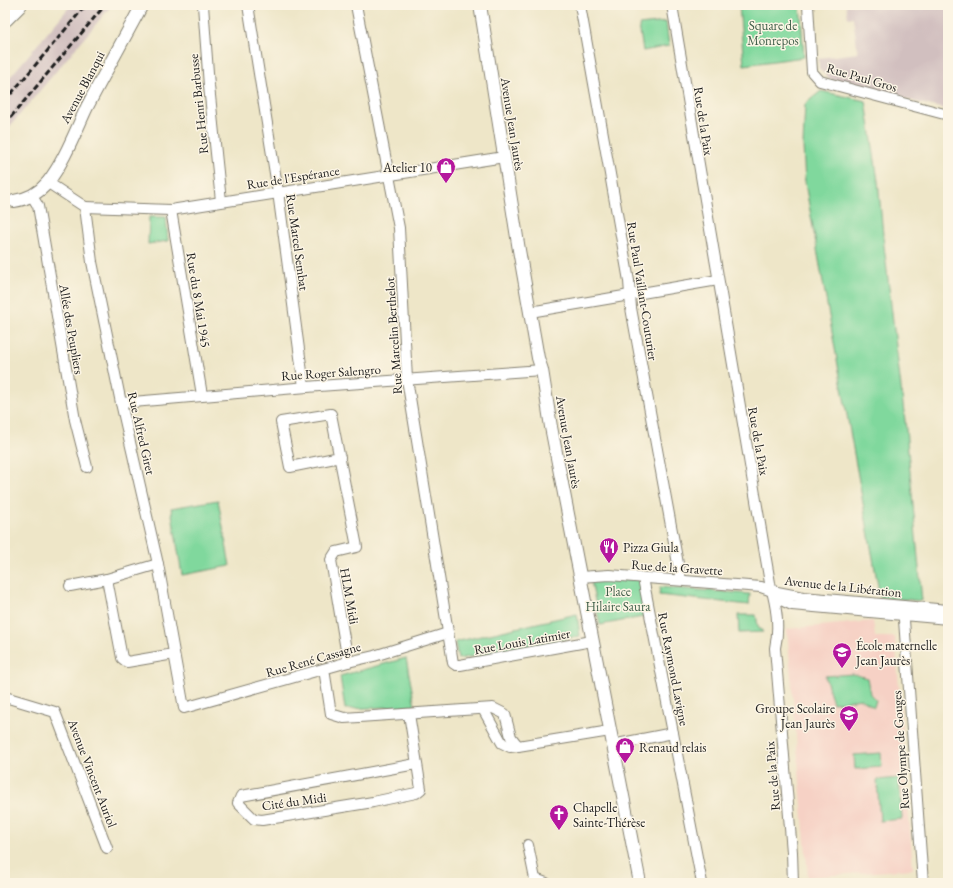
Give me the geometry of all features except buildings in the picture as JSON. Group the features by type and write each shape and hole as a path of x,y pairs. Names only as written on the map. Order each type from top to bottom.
{"main road":[{"path":"5,19 19,5"}],"street":[{"name":"Avenue Blanqui","path":"32,196 47,182 61,160 142,5"},
{"name":"Rue Henri Barbusse","path":"203,5 209,86 221,201"},
{"name":"Rue Marcel Sembat","path":"248,5 278,192 304,387"},
{"name":"Rue Marcelin Berthelot","path":"356,5 399,228 407,379 448,633 453,662 456,665"},
{"name":"Avenue Jean Jaurès","path":"480,5 538,358 542,370 551,427 640,883"},
{"name":"Rue Paul Vaillant-Couturier","path":"580,5 631,294 631,308 681,580"},
{"name":"Rue de la Paix","path":"672,5 777,622 778,633 775,648 792,852 793,883"},
{"name":"Rue Paul Gros","path":"808,5 812,72 820,81 948,115"},
{"name":"Rue de l'Espérance","path":"84,207 171,210 504,157"},
{"path":"47,182 84,207"},
{"path":"14,201 32,196"},
{"name":"Allée des Peupliers","path":"32,196 38,206 75,420 87,467"},
{"name":"Rue Alfred Giret","path":"84,207 92,262 121,403 158,564 184,708"},
{"name":"Rue du 8 Mai 1945","path":"171,210 202,395"},
{"path":"530,312 718,280"},
{"name":"Rue Roger Salengro","path":"121,403 304,387 542,370"},
{"name":"HLM Midi","path":"340,457 290,467 282,422 330,414 340,457 357,548 336,552 331,560 348,662"},
{"path":"70,586 107,579 158,564"},
{"name":"Rue de la Gravette","path":"580,576 609,575 681,580 762,587 772,591"},
{"name":"Rue Raymond Lavigne","path":"643,578 702,883"},
{"path":"107,579 122,658 127,662 174,654"},
{"name":"Avenue de la Libération","path":"772,591 781,600 792,605 903,611 948,610"},
{"name":"Avenue de la Libération","path":"903,611 948,620"},
{"name":"Rue Olympe de Gouges","path":"903,611 923,883"},
{"name":"Rue René Cassagne","path":"184,708 374,656 448,633"},
{"name":"Rue Louis Latimier","path":"456,665 592,641"},
{"path":"324,669 331,714 344,718 493,708 505,714 511,737 518,746"},
{"name":"Avenue Vincent Auriol","path":"5,697 55,712 107,848"},
{"path":"483,708 502,743 510,747 610,730"},
{"name":"Cité du Midi","path":"409,714 421,789 416,793 262,820 254,819 238,803 241,796 416,764"},
{"path":"612,745 673,733"},
{"path":"528,845 535,879 546,883"}],"shaded area":[{"path":"71,5 112,5 5,132 5,83"},
{"path":"846,5 948,5 948,110 831,80 819,69 819,58 858,53 853,17 848,18"},
{"name":"Groupe Scolaire Jean Jaurès","path":"873,621 875,637 895,637 913,869 808,877 787,629"}],"green space":[{"name":"Square de Monrepos","path":"739,5 800,5 804,57 744,65"},
{"path":"666,22 669,46 643,51 639,25"},
{"path":"821,91 866,101 878,181 884,246 906,429 922,601 880,597 805,183 803,145 805,104"},
{"path":"149,217 166,217 168,241 148,244"},
{"path":"218,500 230,566 182,575 171,508"},
{"name":"Place Hilaire Saura","path":"640,579 648,616 600,625 591,581"},
{"path":"660,587 750,594 749,605 659,595"},
{"path":"577,614 580,636 458,659 455,642"},
{"path":"738,615 756,615 758,626 763,632 739,633"},
{"path":"406,658 415,706 345,709 340,676"},
{"path":"853,674 867,678 870,694 876,700 874,707 861,699 833,703 825,676"},
{"path":"881,753 882,767 855,769 854,755"},
{"path":"899,778 902,819 880,821 877,780"}],"railway":[{"path":"5,101 86,5"},
{"path":"5,124 105,5"}],"place":[{"name":"Atelier 10","path":"446,184"},
{"name":"Pizza Giula","path":"609,564"},
{"name":"École maternelle Jean Jaurès","path":"842,669"},
{"name":"Groupe Scolaire Jean Jaurès","path":"849,732"},
{"name":"Renaud relais","path":"625,764"},
{"name":"Chapelle Sainte-Thérèse","path":"559,831"}]}
